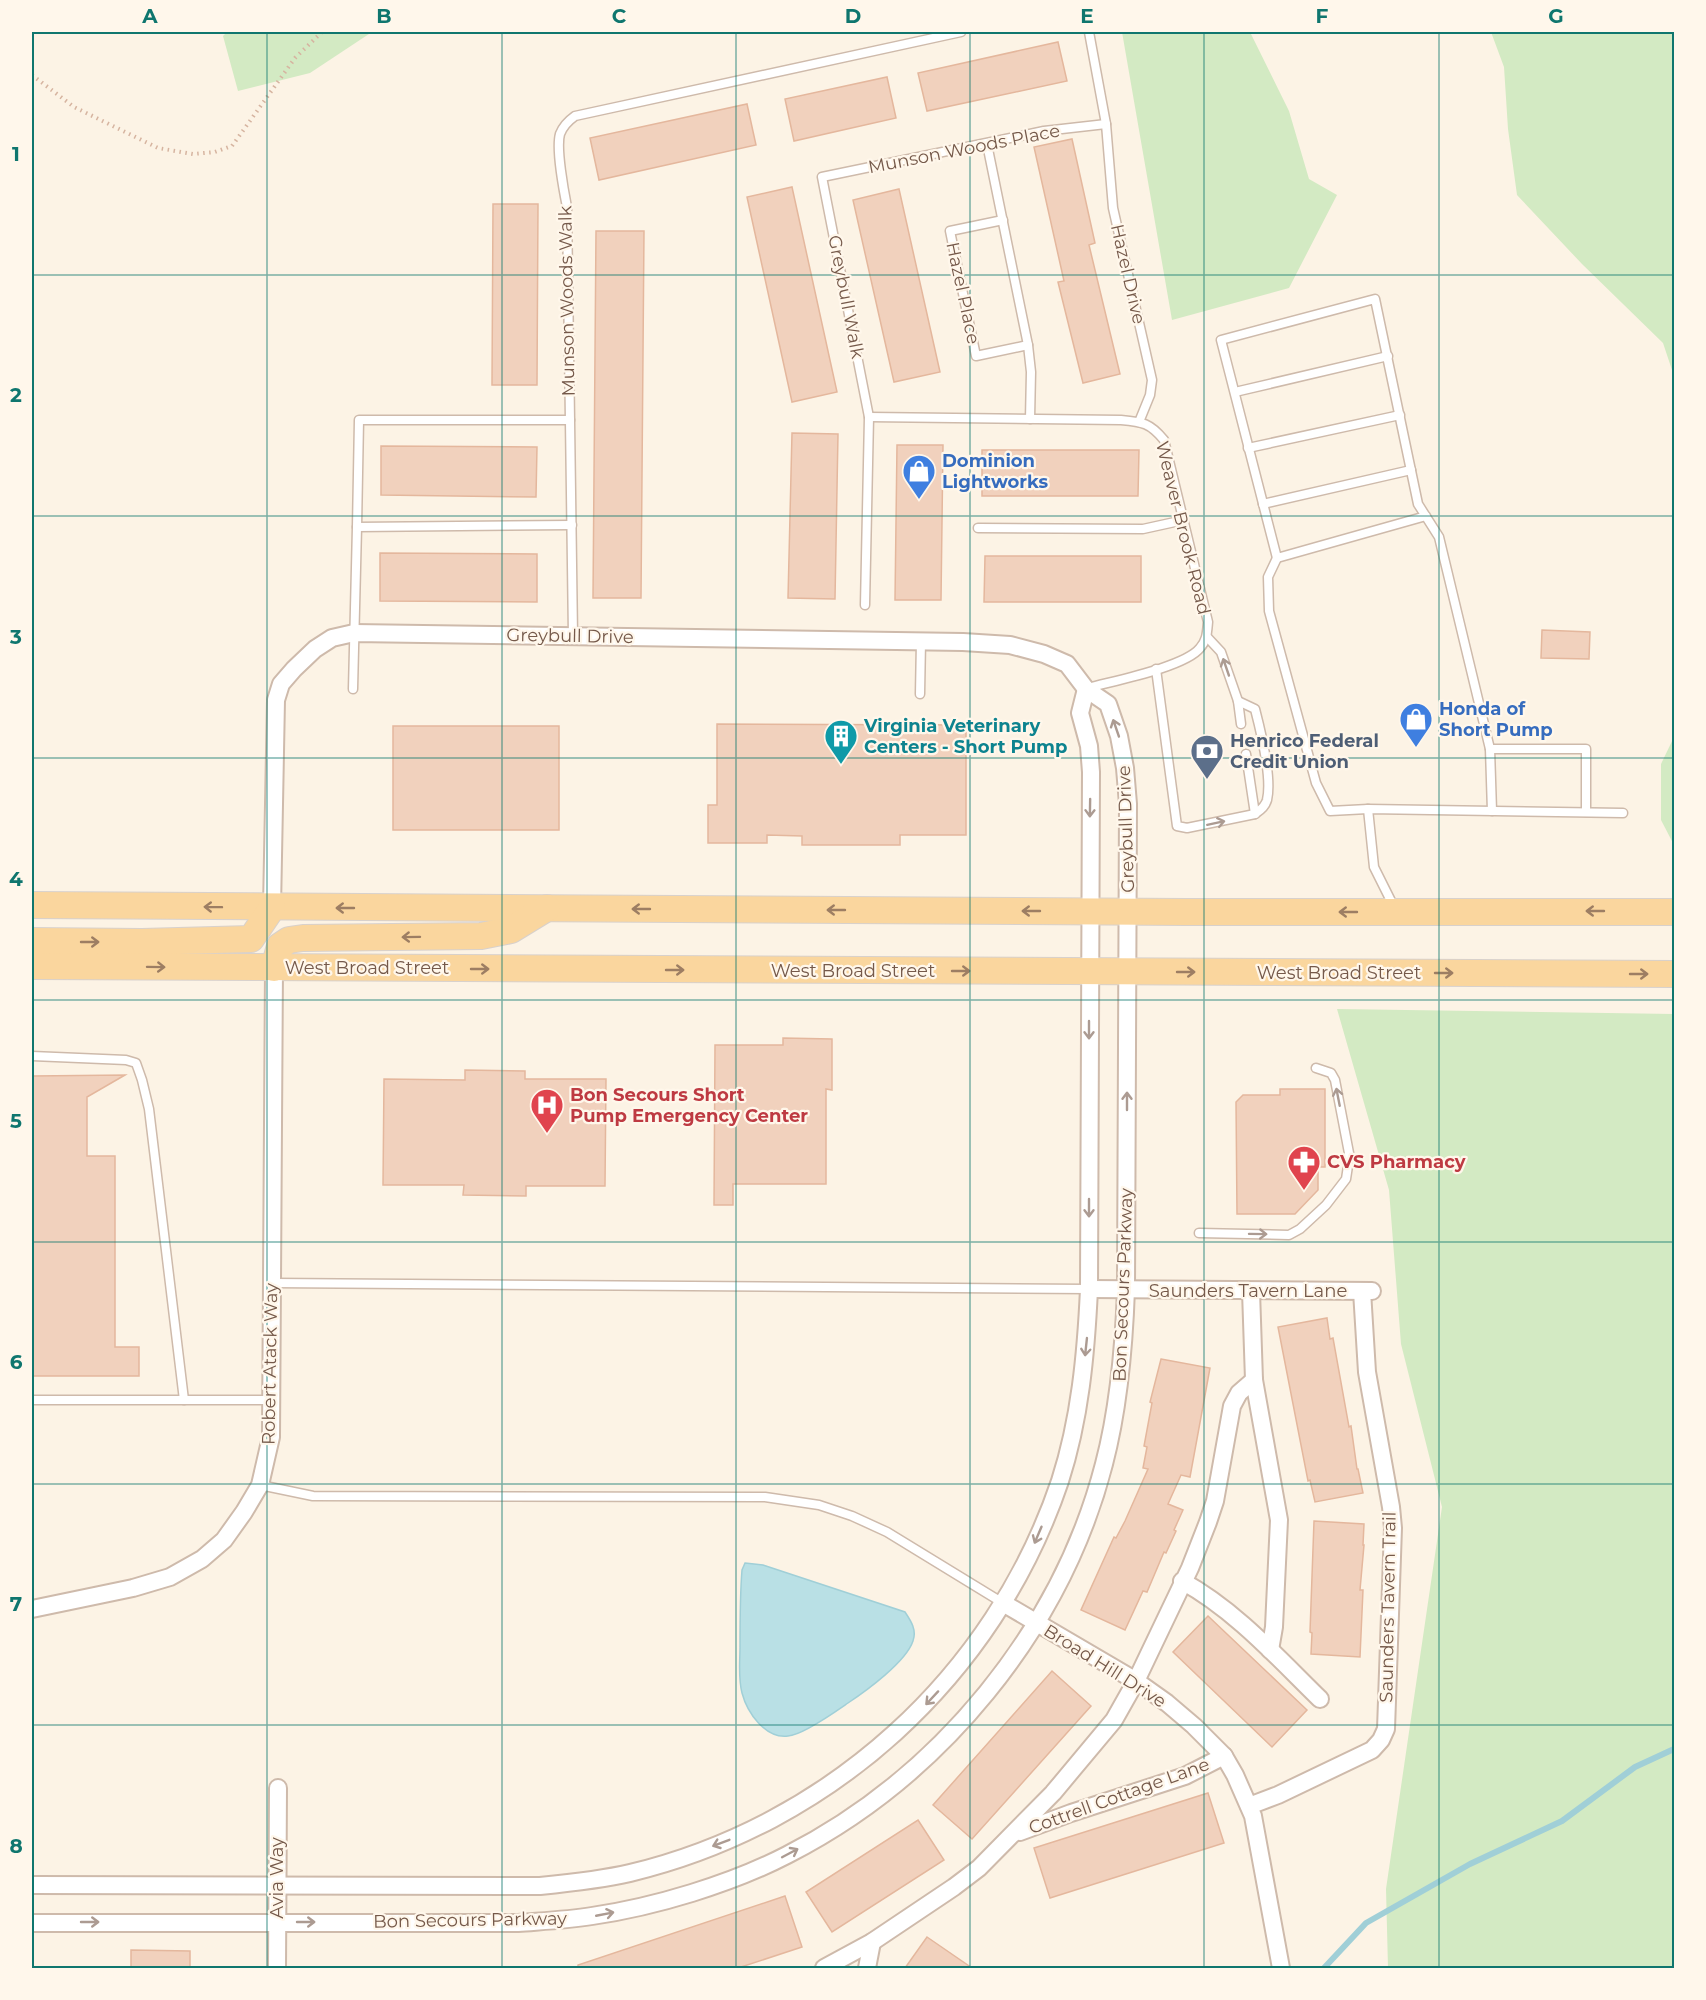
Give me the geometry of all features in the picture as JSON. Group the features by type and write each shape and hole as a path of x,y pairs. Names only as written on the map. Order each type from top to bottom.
{"main road":[{"path":"32,905 272,908 1674,912"},
{"path":"32,941 142,942 251,939 272,908"},
{"path":"274,968 280,946 289,940 481,936 511,930 547,908"},
{"name":"West Broad Street","path":"32,966 1674,974"}],"street":[{"name":"Greybull Drive","path":"272,908 276,700 281,684 294,669 315,649 332,638 354,633 921,641 1010,645 1044,654 1067,664 1086,689 1108,704 1119,736 1128,804 1127,972"},
{"name":"Greybull Drive","path":"1086,689 1080,713 1089,746 1090,972"},
{"name":"Robert Atack Way","path":"32,1609 133,1588 178,1573 202,1559 224,1540 260,1485 271,1437 274,968"},
{"name":"Bon Secours Parkway","path":"32,1885 549,1886 578,1883 630,1873 729,1840 787,1811 849,1771 900,1729 951,1676 1003,1604 1030,1554 1060,1480 1071,1438 1080,1394 1087,1335 1089,1289 1090,972"},
{"name":"Bon Secours Parkway","path":"32,1923 518,1923 590,1917 708,1887 785,1856 854,1815 907,1773 942,1742 978,1702 1036,1623 1060,1580 1081,1534 1104,1465 1113,1425 1125,1336 1127,972"},
{"name":"Saunders Tavern Lane","path":"1089,1289 1367,1291"},
{"path":"1251,1291 1254,1380 1280,1520 1274,1627 1270,1650"},
{"name":"Saunders Tavern Trail","path":"1249,1806 1278,1795 1371,1750 1381,1740 1386,1729 1393,1528 1367,1372 1367,1291"},
{"path":"825,1968 872,1942 979,1868 1053,1793 1114,1720 1136,1681 1190,1568 1215,1502 1232,1406 1239,1394 1254,1380"},
{"path":"1182,1581 1218,1604 1320,1699"},
{"name":"Broad Hill Drive","path":"1003,1604 1136,1681 1194,1726 1224,1756 1249,1806 1257,1831 1264,1882 1281,1968"},
{"name":"Cottrell Cottage Lane","path":"1014,1834 1185,1776 1224,1756"},
{"name":"Avia Way","path":"276,1968 278,1788"},
{"path":"867,1968 872,1942"}],"lane":[{"name":"Munson Woods Walk","path":"573,636 567,207 562,179 559,136 565,124 575,116 961,32"},
{"path":"1089,32 1106,123"},
{"name":"Munson Woods Place","path":"822,177 1044,131 1106,123"},
{"name":"Hazel Drive","path":"1106,123 1113,208 1152,380 1150,395 1139,422"},
{"path":"987,144 1028,345 1031,372 1030,419"},
{"name":"Greybull Walk","path":"822,177 869,417 865,605"},
{"name":"Hazel Place","path":"1003,220 950,231 952,242 976,356 1028,345"},
{"path":"1492,811 1490,749 1439,537 1418,504 1375,299 1221,340 1277,558 1268,577 1269,611 1316,783 1330,810 1623,813"},
{"path":"1235,392 1388,356"},
{"path":"1248,448 1400,415"},
{"name":"Weaver Brook Road","path":"869,417 1139,422 1153,426 1164,440 1208,622 1207,637 1199,650 1182,661 1086,689"},
{"path":"353,689 359,420 570,420"},
{"path":"1263,504 1411,470"},
{"path":"1277,558 1426,516"},
{"path":"978,528 1143,529 1184,520"},
{"path":"357,527 572,525"},
{"path":"1207,637 1221,652 1238,701 1241,724"},
{"path":"920,694 921,641"},
{"path":"1156,669 1177,826 1187,828 1255,814 1264,808 1267,800 1265,764 1256,710 1238,701"},
{"path":"1490,749 1586,749 1586,812"},
{"path":"1246,754 1255,814"},
{"path":"1368,809 1374,867 1397,912"},
{"path":"32,1056 126,1060 136,1063 149,1109 184,1400"},
{"path":"1199,1233 1289,1234 1309,1222 1336,1194 1346,1179 1349,1153 1335,1080 1331,1073 1316,1068"},
{"path":"272,1283 1089,1289"},
{"path":"32,1400 271,1400"},
{"path":"260,1485 313,1496 765,1497 789,1499 819,1505 852,1516 887,1532 1003,1604"}],"path":[{"path":"32,75 74,107 158,148 193,154 215,152 232,146 295,58 322,32"}],"green space":[{"path":"227,32 372,32 310,73 238,91 223,36"},
{"path":"1122,32 1250,32 1289,111 1309,179 1337,195 1289,288 1172,320"},
{"path":"1491,32 1674,32 1674,376 1663,343 1582,264 1517,195 1508,129 1504,67"},
{"path":"1674,737 1674,845 1661,820 1661,764"},
{"path":"1337,1009 1674,1014 1674,1968 1388,1968 1386,1889 1442,1507 1401,1344 1389,1190"}],"water":[{"path":"745,1563 763,1565 905,1612 914,1629 913,1641 902,1658 885,1675 827,1717 794,1735 780,1736 772,1733 758,1723 753,1716 744,1700 741,1687 740,1598 742,1570"}],"building":[{"path":"1058,42 1067,81 927,111 918,73"},
{"path":"887,77 896,118 794,141 785,99"},
{"path":"747,104 756,145 599,180 590,138"},
{"path":"1072,139 1095,243 1089,245 1120,374 1083,383 1058,282 1064,281 1034,147"},
{"path":"792,187 837,392 792,402 747,197"},
{"path":"899,189 940,372 894,382 853,200"},
{"path":"493,204 538,204 537,385 492,385"},
{"path":"596,231 644,231 641,598 593,598"},
{"path":"792,433 838,434 835,599 788,598"},
{"path":"897,445 943,445 941,600 895,600"},
{"path":"381,446 537,447 536,497 381,495"},
{"path":"982,450 1139,450 1138,496 982,496"},
{"path":"380,553 537,554 537,602 380,601"},
{"path":"985,556 1141,556 1141,602 984,602"},
{"path":"1542,630 1590,632 1589,659 1541,658"},
{"name":"Virginia Veterinary Centers - Short Pump","path":"717,724 966,725 966,835 900,835 900,845 802,845 802,836 767,835 767,843 708,843 708,805 717,805"},
{"path":"393,726 559,726 559,830 393,830"},
{"path":"783,1038 832,1039 832,1090 826,1089 826,1184 733,1184 733,1205 714,1205 715,1045 783,1045"},
{"path":"465,1070 525,1071 525,1079 606,1079 605,1186 526,1186 526,1196 463,1195 464,1185 383,1185 384,1079 465,1080"},
{"path":"125,1075 87,1097 87,1156 115,1156 115,1347 139,1347 139,1376 32,1376 32,1076"},
{"name":"CVS Pharmacy","path":"1280,1089 1325,1089 1325,1167 1318,1167 1318,1190 1295,1214 1237,1214 1236,1102 1243,1095 1280,1095"},
{"path":"1327,1318 1330,1339 1333,1338 1363,1493 1315,1502 1310,1480 1308,1481 1278,1327"},
{"path":"1161,1359 1210,1368 1190,1477 1181,1475 1168,1504 1183,1510 1166,1553 1164,1552 1147,1592 1143,1591 1125,1630 1081,1610 1148,1469 1143,1468 1147,1447 1144,1446 1152,1403 1150,1402"},
{"path":"1314,1521 1364,1524 1360,1590 1363,1590 1360,1657 1311,1654"},
{"path":"1208,1616 1307,1710 1272,1747 1173,1652"},
{"path":"1052,1671 1091,1706 972,1839 933,1805"},
{"path":"1208,1793 1224,1843 1050,1898 1034,1848"},
{"path":"918,1820 944,1860 832,1932 806,1892"},
{"path":"785,1896 802,1947 738,1968 578,1968 578,1965"},
{"path":"927,1937 972,1968 905,1968"},
{"path":"131,1950 190,1951 190,1968 131,1968"}],"waterway":[{"path":"1324,1968 1366,1923 1470,1864 1562,1821 1635,1767 1674,1749"}],"place":[{"name":"Dominion Lightworks","path":"919,500"},
{"name":"Honda of Short Pump","path":"1416,748"},
{"name":"Virginia Veterinary Centers - Short Pump","path":"841,765"},
{"name":"Henrico Federal Credit Union","path":"1207,780"},
{"name":"Bon Secours Short Pump Emergency Center","path":"547,1134"},
{"name":"CVS Pharmacy","path":"1304,1191"}]}
